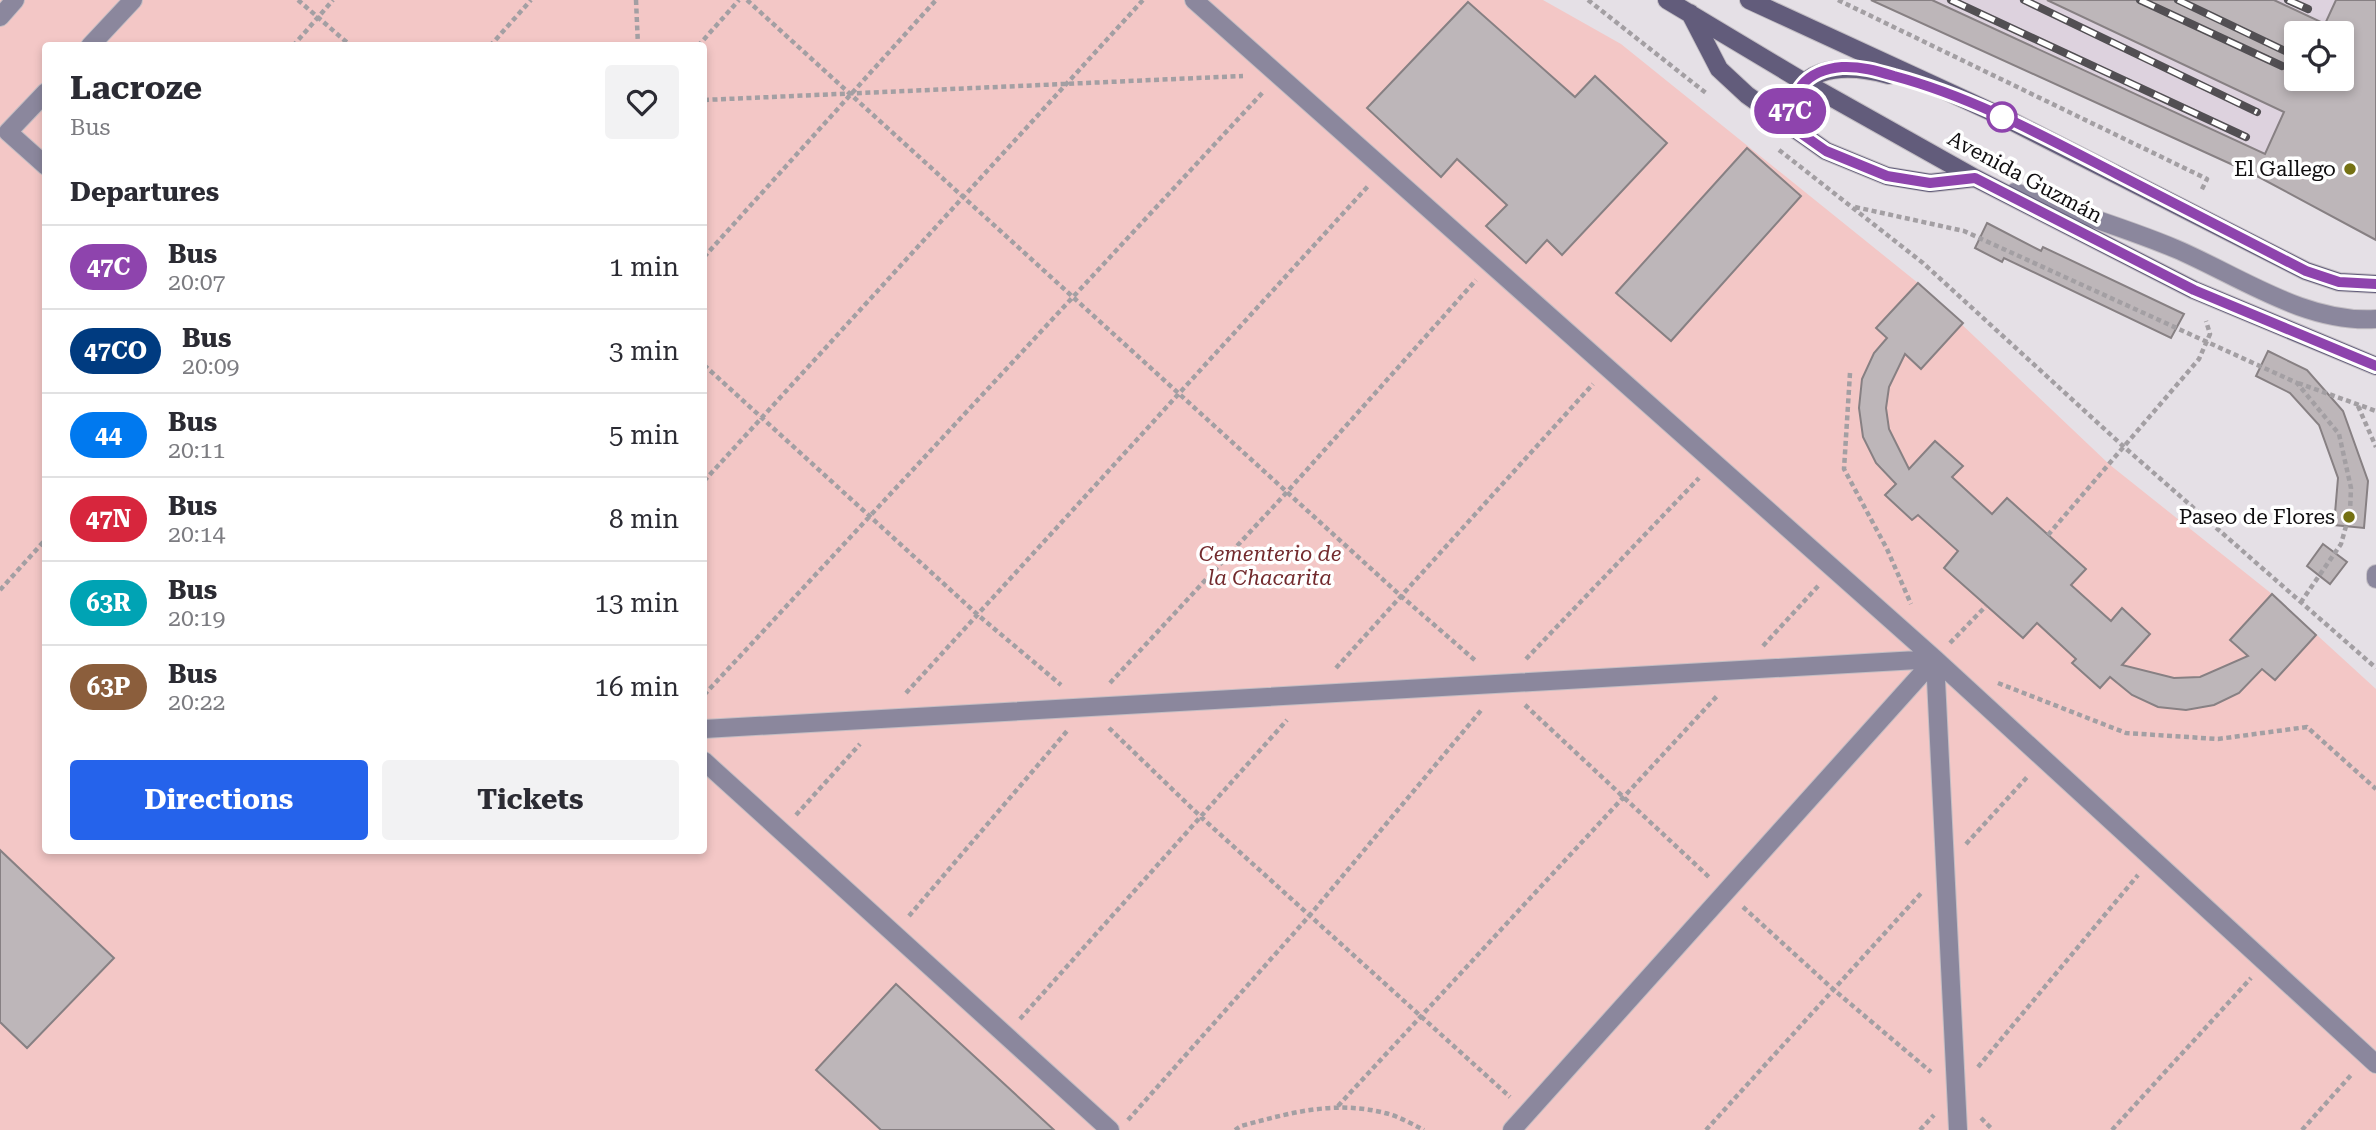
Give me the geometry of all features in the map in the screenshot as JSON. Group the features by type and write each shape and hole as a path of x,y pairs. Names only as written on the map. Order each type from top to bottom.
{"main road":[{"name":"Avenida Guzmán","path":"1667,0 1804,82 1975,178 2194,290 2376,366"},
{"name":"Avenida Guzmán","path":"1749,0 2007,119 2306,271 2339,282 2376,284"},
{"path":"1690,13 1719,69 1747,96 1826,151 1887,176 1930,183 1975,178"},
{"path":"1792,127 1792,103 1804,82 1819,72 1842,67 1867,69 1937,87"}],"lane":[{"path":"0,17 15,0"},
{"path":"94,42 133,0"},
{"path":"1194,0 1936,659 2372,1060"},
{"path":"42,96 8,132 42,162"},
{"path":"1975,178 2175,248 2320,315 2351,321 2376,319"},
{"path":"707,729 1936,659"},
{"path":"1936,659 1958,1130"},
{"path":"1512,1130 1936,659"},
{"path":"707,764 1110,1130"}],"path":[{"path":"298,0 346,42"},
{"path":"296,42 333,0"},
{"path":"494,42 531,0"},
{"path":"636,0 638,42"},
{"path":"702,42 739,0"},
{"path":"747,0 1287,492 1503,684 1727,893 1834,990 1956,1094 1993,1130"},
{"path":"707,254 936,0"},
{"path":"707,478 1143,0"},
{"path":"1588,0 1713,98"},
{"path":"1839,0 2207,179 2191,212"},
{"path":"707,100 1279,75"},
{"path":"707,692 1279,75"},
{"path":"1776,148 1923,263 2123,446 2376,668"},
{"path":"781,832 1384,169"},
{"path":"1851,206 1964,231 2297,383 2376,411"},
{"path":"894,934 1088,708 1287,492 1490,263"},
{"path":"2048,535 2199,359 2210,334 2194,290"},
{"path":"707,368 978,615 1088,708 1201,817 1528,1112"},
{"path":"1850,373 1844,469 1887,549 1914,610"},
{"path":"2297,383 2339,434 2351,488 2350,512 2341,544 2301,602"},
{"path":"2357,405 2376,447"},
{"path":"1119,1130 1310,915 1503,684 1714,462"},
{"path":"0,590 42,544"},
{"path":"1338,1106 1833,569"},
{"path":"1936,659 1986,606"},
{"path":"1986,679 2126,733 2218,739 2307,727 2376,789"},
{"path":"1706,1130 2044,759"},
{"path":"1920,1130 1956,1094 2152,859"},
{"path":"2112,1130 2265,962"},
{"path":"2302,1130 2372,1060"},
{"path":"1235,1130 1290,1113 1338,1106 1386,1113 1424,1130"}],"shaded area":[{"path":"1870,0 2376,0 2376,225 2370,237 2255,175"}],"green space":[{"name":"Cementerio de la Chacarita","path":"0,0 1543,0 1621,44 1918,283 2110,465 2272,594 2376,689 2376,1130 0,1130"}],"building":[{"path":"1871,0 1932,0 2265,154 2284,112 2047,0 2274,0 2319,21 2284,21 2284,91 2354,91 2354,21 2326,21 2336,0 2376,0 2376,240 2255,175"},
{"path":"1468,2 1575,97 1595,76 1667,143 1562,255 1547,240 1526,263 1486,226 1507,205 1457,159 1441,177 1367,108"},
{"path":"1747,148 1801,196 1671,341 1616,293"},
{"path":"1987,223 2041,251 2043,247 2184,314 2171,338 2004,258 2002,262 1975,248"},
{"path":"1918,283 1963,323 1921,369 1905,354 1889,387 1886,408 1889,429 1909,469 1935,441 1963,466 1952,477 1992,514 2007,498 2086,569 2071,585 2111,621 2122,608 2150,634 2122,665 2174,678 2200,677 2248,656 2230,640 2272,594 2316,635 2275,680 2262,669 2239,693 2214,705 2186,710 2158,707 2132,695 2110,677 2100,688 2072,663 2076,659 2037,623 2023,638 1944,568 1958,551 1918,515 1912,520 1885,495 1896,484 1876,463 1863,437 1859,408 1862,379 1874,353 1887,338 1876,328"},
{"path":"2268,351 2307,370 2343,411 2368,481 2364,528 2334,525 2338,478 2319,425 2290,393 2256,376"},
{"path":"2323,544 2347,562 2330,584 2307,566"},
{"path":"0,850 114,958 27,1048 0,1022"},
{"path":"896,984 1054,1130 881,1130 816,1070"}],"railway":[{"path":"1951,0 2246,137"},
{"path":"2024,0 2257,112"},
{"path":"2140,0 2282,66"},
{"path":"2178,0 2284,51"},
{"path":"2288,0 2308,9"}],"bus line":[{"name":"47C","path":"2376,284 2339,282 2306,271 2007,119 1937,87 1867,69 1842,67 1819,72 1804,82 1794,96 1790,111 1792,127 1826,151 1887,176 1930,183 1975,178 2194,290 2360,362 2376,366"}],"place":[{"name":"El Gallego","path":"2350,169"},
{"name":"Paseo de Flores","path":"2349,517"}]}
